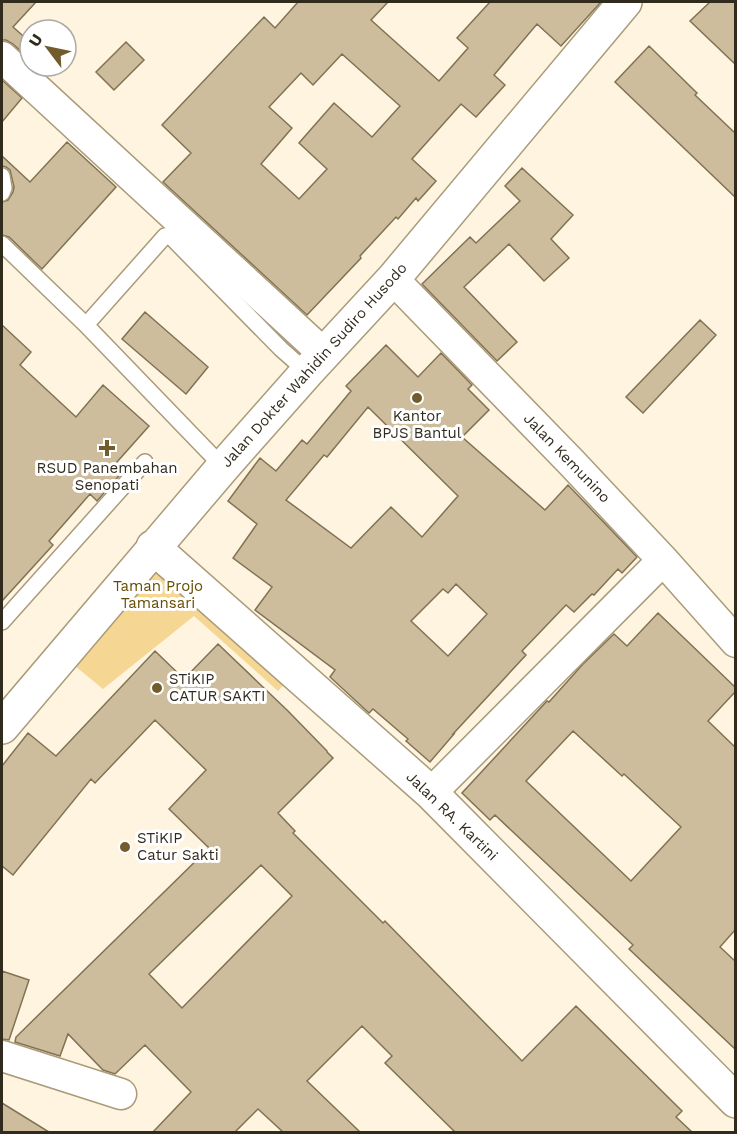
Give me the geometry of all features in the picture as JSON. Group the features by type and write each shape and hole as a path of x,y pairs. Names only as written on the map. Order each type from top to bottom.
{"main road":[{"name":"Jalan Dokter Wahidin Sudiro Husodo","path":"2,727 153,547 315,363 393,279 625,2"},
{"name":"Jalan RA. Kartini","path":"153,547 431,793 735,1101"}],"street":[{"path":"2,57 315,363"},
{"name":"Jalan Kemunino","path":"393,279 571,462 663,560 735,642"},
{"path":"431,793 663,560"},
{"path":"2,1056 121,1094"}],"lane":[{"path":"2,176 4,188 2,193"},
{"path":"86,325 165,236 169,235 281,349 315,363"},
{"path":"2,244 86,325 223,467"},
{"path":"2,622 145,462"}],"green space":[{"name":"Taman Projo Tamansari","path":"154,543 302,664 278,691 194,616 103,689 58,652"}],"building":[{"path":"2,2 36,2 21,18 18,18 13,27 18,31 18,48 6,40 2,40"},
{"path":"298,2 388,2 371,20 439,81 468,48 457,38 490,2 601,2 561,46 537,24 494,75 505,85 476,117 461,104 412,159 436,181 418,201 416,198 398,219 396,217 307,315 163,182 191,153 162,125 264,17 275,28","holes":["342,54 400,106 372,137 334,103 299,143 327,169 299,199 261,164 292,128 269,107 301,73 313,85"]},
{"path":"710,2 735,2 735,64 690,21"},
{"path":"126,42 144,60 114,90 96,72"},
{"path":"649,46 735,133 735,197 615,82"},
{"path":"2,80 22,98 2,122"},
{"path":"67,142 116,187 42,269 9,237 2,235 2,202 8,200 14,187 10,170 2,166 2,156 30,182"},
{"path":"522,168 573,215 551,239 569,258 544,281 509,244 464,287 517,342 497,361 422,284 470,237 476,243 520,201 505,186"},
{"path":"145,312 208,367 186,394 122,339"},
{"path":"700,320 716,335 643,413 626,397"},
{"path":"2,325 31,352 20,365 76,417 103,385 149,426 117,462 125,469 97,501 90,494 49,541 53,545 2,601"},
{"path":"386,345 418,377 441,353 472,385 468,389 489,410 462,437 545,510 568,485 637,557 622,573 618,569 594,595 592,594 574,612 566,605 522,651 526,655 430,762 406,741 408,739 373,709 369,713 330,677 335,670 255,610 272,587 233,558 257,524 228,501 260,458 276,471 302,440 307,444 351,391 346,386","holes":["368,407 458,496 422,537 391,507 351,548 286,500 324,455 327,457","456,584 487,614 448,656 411,621 443,589 448,593"]},
{"path":"658,613 735,687 735,692 708,721 735,747 735,930 720,947 735,961 735,1049 629,949 633,945 495,815 490,820 462,793 547,701 549,702 614,634 627,646","holes":["573,731 622,776 624,774 681,827 631,881 526,781"]},
{"path":"218,644 327,751 333,758 278,813 295,831 293,833 383,923 385,921 522,1061 576,1006 682,1111 676,1117 692,1132 455,1132 385,1063 392,1056 362,1026 307,1081 360,1132 283,1132 258,1109 235,1132 153,1132 191,1092 145,1045 115,1074 103,1070 68,1034 60,1056 15,1042 16,1037 209,848 169,809 206,770 155,720 95,783 91,779 13,875 2,866 2,766 28,733 56,756 155,651 184,679","holes":["261,865 292,896 182,1008 149,974"]},
{"path":"2,971 29,980 9,1040 2,1039"},
{"path":"2,1103 49,1132 2,1132"}],"place":[{"name":"Kantor BPJS Bantul","path":"417,398"},
{"name":"RSUD Panembahan Senopati","path":"107,448"},
{"name":"STiKIP CATUR SAKTI","path":"157,688"},
{"name":"STiKIP Catur Sakti","path":"125,847"}]}
